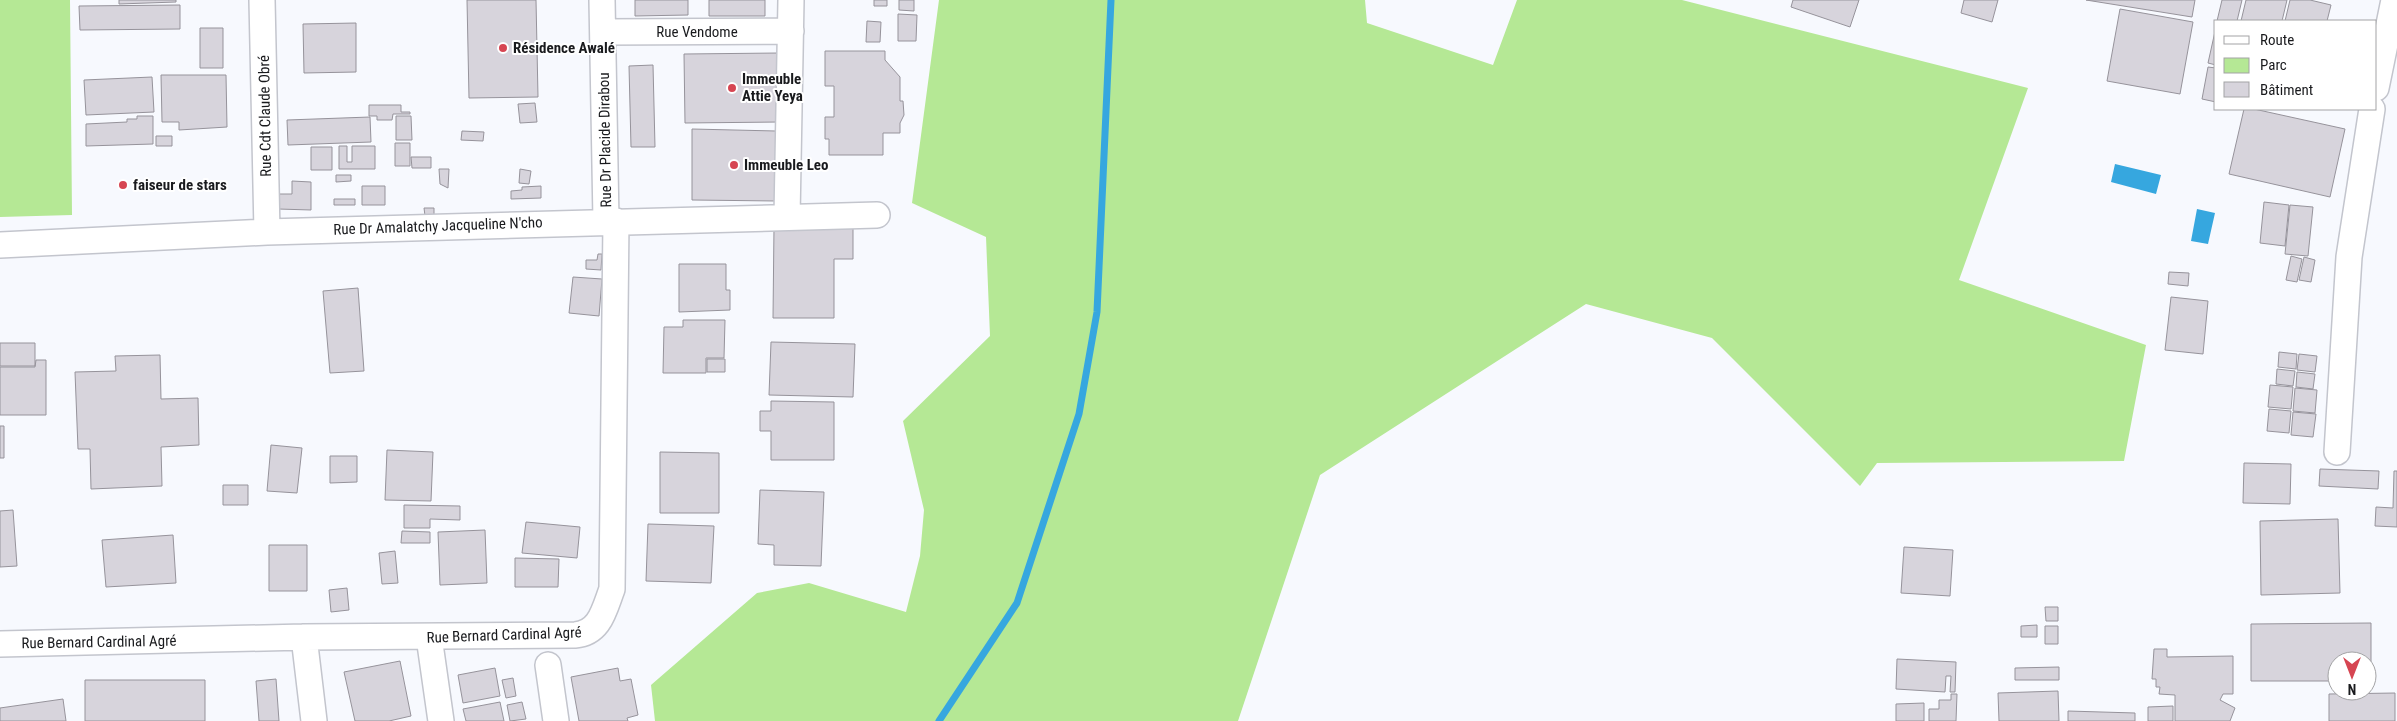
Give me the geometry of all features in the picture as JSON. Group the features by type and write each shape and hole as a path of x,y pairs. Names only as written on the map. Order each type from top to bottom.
{"street":[{"name":"Rue Cdt Claude Obré","path":"262,0 267,232"},
{"name":"Rue Dr Placide Dirabou","path":"602,0 611,221"},
{"path":"787,217 791,0"},
{"path":"2377,83 2394,0"},
{"name":"Rue Vendome","path":"602,32 791,31"},
{"path":"2338,452 2349,257 2372,110"},
{"name":"Rue Dr Amalatchy Jacqueline N'cho","path":"0,245 267,232 877,215"},
{"name":"Rue Bernard Cardinal Agré","path":"0,644 304,637 585,634 595,628 612,589 611,221"},
{"path":"304,637 314,721"},
{"path":"429,637 441,721"},
{"path":"548,664 556,721"}],"green space":[{"path":"0,0 70,0 72,215 0,217"},
{"path":"939,0 1365,0 1367,23 1493,65 1517,0 1682,0 2028,88 1959,280 2146,345 2124,461 1877,463 1860,486 1712,338 1586,304 1320,475 1238,721 655,721 651,685 757,593 809,583 906,612 920,556 924,510 903,421 990,336 986,237 912,203"}],"water":[{"path":"2115,164 2161,175 2156,194 2111,182"},
{"path":"2197,209 2215,213 2208,244 2191,241"}],"building":[{"path":"119,0 176,0 176,2 119,4"},
{"name":"Résidence Awalé","path":"467,0 536,0 538,97 469,98"},
{"path":"635,0 688,0 688,15 635,16"},
{"path":"709,0 765,0 765,16 709,16"},
{"path":"874,0 887,0 887,6 874,6"},
{"path":"899,0 914,0 914,11 899,10"},
{"path":"1793,0 1859,0 1850,27 1791,7"},
{"path":"1964,0 1998,0 1992,22 1961,13"},
{"path":"2086,0 2195,0 2192,17"},
{"path":"2222,0 2242,0 2237,20 2217,20"},
{"path":"2246,0 2287,0 2282,20 2241,20"},
{"path":"2290,0 2310,0 2331,5 2327,20 2285,20"},
{"path":"180,5 180,29 80,30 79,6"},
{"path":"2120,9 2193,22 2180,94 2107,81"},
{"path":"898,14 917,15 916,41 898,41"},
{"path":"867,21 881,22 880,42 866,42"},
{"path":"356,23 356,72 304,73 303,24"},
{"path":"200,28 223,28 223,68 200,68"},
{"path":"2214,36 2214,64 2208,63"},
{"path":"825,51 885,51 885,60 900,77 900,101 903,101 904,115 900,123 900,133 883,133 883,155 829,155 829,139 825,139 825,117 834,117 834,86 825,86"},
{"name":"Immeuble Attie Yeya","path":"779,53 780,122 685,123 684,54"},
{"path":"653,65 655,147 631,147 629,66"},
{"path":"2208,67 2214,68 2214,102 2202,99"},
{"path":"161,75 226,75 227,127 179,130 179,122 162,122"},
{"path":"152,77 154,112 86,115 84,80"},
{"path":"535,103 537,122 520,123 518,104"},
{"path":"369,105 401,105 401,112 410,112 410,114 393,114 392,120 377,120 377,116 369,116"},
{"path":"2244,110 2259,110 2345,129 2330,197 2229,174"},
{"path":"137,116 153,116 153,144 86,146 86,124 127,122 127,119 137,119"},
{"path":"396,116 411,116 412,140 396,140"},
{"path":"370,117 371,142 288,145 287,120"},
{"name":"Immeuble Leo","path":"692,129 776,131 776,201 692,200"},
{"path":"462,131 484,132 483,141 461,140"},
{"path":"156,136 172,136 172,146 156,146"},
{"path":"395,143 410,143 410,166 395,166"},
{"path":"339,146 347,146 347,162 352,162 352,146 375,146 375,169 339,169"},
{"path":"311,147 332,147 332,170 311,170"},
{"path":"411,157 431,157 431,168 412,168"},
{"path":"439,169 449,169 448,188 440,184"},
{"path":"520,169 531,171 529,184 519,183"},
{"path":"336,175 351,175 351,181 336,182"},
{"path":"292,181 311,182 311,210 278,209 279,194 292,194"},
{"path":"362,186 385,186 385,205 362,205"},
{"path":"541,186 541,198 511,199 511,191 522,190 522,187"},
{"path":"334,199 355,199 355,205 334,205"},
{"path":"2264,202 2289,205 2285,246 2260,243"},
{"path":"2290,205 2313,207 2308,256 2285,254"},
{"path":"424,208 434,208 434,216 425,216"},
{"path":"774,227 853,228 853,259 834,259 834,318 773,318"},
{"path":"598,254 602,254 601,270 586,269 586,260 597,260"},
{"path":"2291,256 2302,259 2297,282 2286,280"},
{"path":"2304,257 2315,260 2311,282 2299,280"},
{"path":"679,264 726,264 726,290 730,290 730,310 679,312"},
{"path":"2169,272 2189,273 2188,286 2168,284"},
{"path":"573,277 602,279 599,316 569,313"},
{"path":"358,288 364,371 330,373 323,291"},
{"path":"2171,297 2208,301 2203,354 2165,350"},
{"path":"683,320 725,320 724,358 706,358 706,373 663,373 664,327 683,327"},
{"path":"771,342 855,344 853,397 769,395"},
{"path":"0,343 35,343 35,366 0,366"},
{"path":"2279,352 2297,354 2296,369 2278,367"},
{"path":"2299,354 2317,356 2315,372 2297,370"},
{"path":"160,355 161,399 198,398 199,445 161,447 162,486 91,489 90,449 78,449 75,372 116,371 115,356"},
{"path":"707,359 725,359 725,372 707,372"},
{"path":"36,360 46,360 46,415 0,415 0,367 35,367"},
{"path":"2277,369 2295,371 2293,386 2276,384"},
{"path":"2297,372 2315,374 2313,389 2296,387"},
{"path":"2270,385 2293,387 2291,409 2268,407"},
{"path":"2295,388 2317,390 2315,413 2293,411"},
{"path":"771,401 834,402 834,460 771,460 771,431 760,431 760,411 771,411"},
{"path":"2269,409 2291,411 2289,433 2267,431"},
{"path":"2293,412 2316,414 2313,437 2291,435"},
{"path":"0,426 4,426 4,458 0,458"},
{"path":"271,445 302,448 297,493 267,491"},
{"path":"387,450 433,452 431,501 385,500"},
{"path":"660,452 719,453 719,513 660,513"},
{"path":"330,456 357,456 357,482 330,483"},
{"path":"2244,463 2291,464 2290,504 2243,503"},
{"path":"2320,469 2379,471 2378,489 2319,486"},
{"path":"2394,471 2397,471 2397,527 2375,526 2376,507 2393,508"},
{"path":"223,485 248,485 248,505 223,505"},
{"path":"760,490 824,492 821,566 774,565 774,545 758,544"},
{"path":"404,505 460,506 460,520 430,519 430,528 404,528"},
{"path":"13,510 17,566 0,567 0,511"},
{"path":"2338,519 2340,593 2261,595 2260,521"},
{"path":"526,522 580,527 577,558 522,553"},
{"path":"648,524 714,526 711,583 646,581"},
{"path":"485,530 487,583 440,585 438,532"},
{"path":"402,531 430,532 430,543 401,543"},
{"path":"173,535 176,583 106,587 102,540"},
{"path":"269,545 307,545 307,591 269,591"},
{"path":"1904,547 1953,550 1950,596 1901,593"},
{"path":"395,551 398,583 382,584 379,553"},
{"path":"515,558 559,559 558,587 515,587"},
{"path":"347,588 349,610 331,612 329,590"},
{"path":"2045,607 2058,607 2058,621 2046,621"},
{"path":"2371,623 2371,651 2327,651 2327,681 2251,681 2251,624"},
{"path":"2037,625 2037,637 2021,637 2021,626"},
{"path":"2045,626 2058,626 2058,644 2045,644"},
{"path":"2154,649 2167,649 2167,657 2233,656 2233,694 2223,694 2220,700 2235,708 2230,721 2175,721 2175,695 2159,694 2160,687 2156,687 2156,679 2152,679"},
{"path":"1897,659 1956,662 1955,692 1950,692 1951,676 1946,676 1945,692 1896,689"},
{"path":"400,661 411,716 389,721 355,721 344,672"},
{"path":"2059,667 2059,680 2015,680 2015,668"},
{"path":"495,668 500,696 463,703 458,675"},
{"path":"618,668 620,681 631,679 638,715 627,718 628,721 579,721 571,677"},
{"path":"513,678 516,696 506,698 502,680"},
{"path":"276,679 279,721 259,721 256,681"},
{"path":"85,680 205,680 205,721 85,721"},
{"path":"2058,691 2059,721 1999,721 1998,693"},
{"path":"2377,693 2395,693 2395,721 2329,721 2329,701 2377,701"},
{"path":"1951,694 1957,694 1956,721 1929,721 1929,709 1939,709 1939,700 1951,700"},
{"path":"63,699 66,721 0,721 0,708"},
{"path":"500,702 504,721 466,721 463,709"},
{"path":"522,702 526,719 510,721 507,705"},
{"path":"1924,703 1924,721 1896,721 1896,704"},
{"path":"2173,706 2173,721 2148,721 2148,707"},
{"path":"2068,711 2135,713 2135,721 2068,721"}],"waterway":[{"path":"939,721 1017,603 1079,414 1097,312 1111,0"}],"place":[{"name":"Résidence Awalé","path":"503,48"},
{"name":"Immeuble Attie Yeya","path":"732,88"},
{"name":"Immeuble Leo","path":"734,165"},
{"name":"faiseur de stars","path":"123,185"}]}
